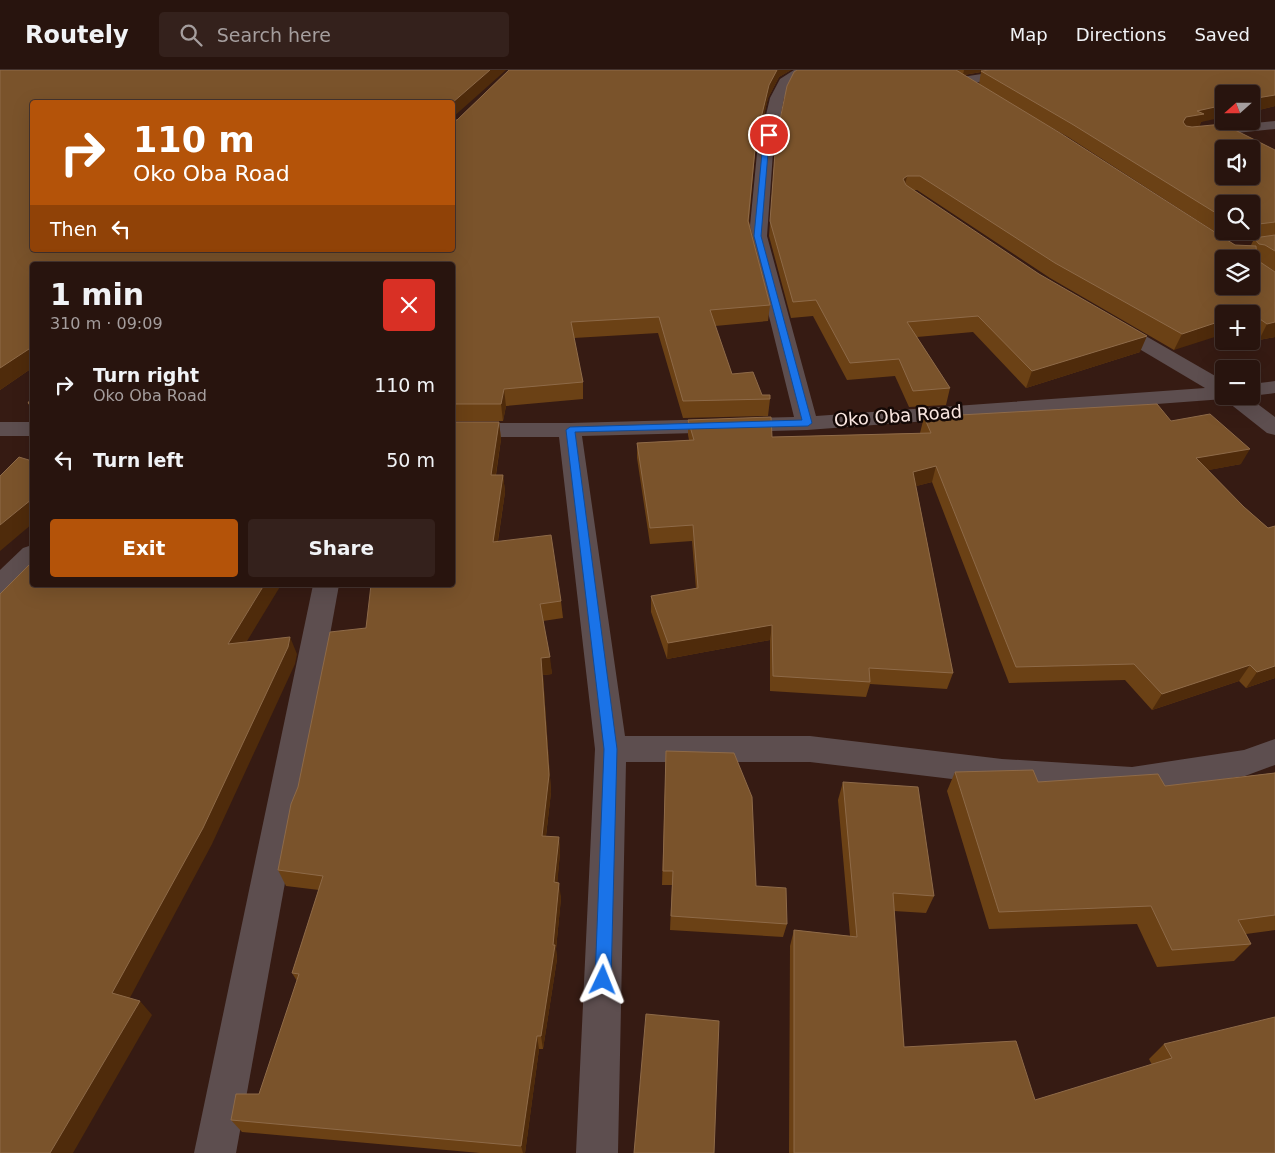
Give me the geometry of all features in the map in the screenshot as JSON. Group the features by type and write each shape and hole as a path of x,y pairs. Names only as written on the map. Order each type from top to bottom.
{"street":[{"path":"802,70 785,82 777,98 765,153 758,236 808,423"},
{"path":"979,91 956,77 1031,70"},
{"path":"1186,135 1275,125"},
{"path":"1091,313 1215,386"},
{"path":"1260,389 1275,387"},
{"name":"Oko Oba Road","path":"455,430 570,430 808,423 1215,392"},
{"path":"1245,405 1275,428"},
{"path":"0,429 30,429"},
{"path":"570,430 611,749 597,1153"},
{"path":"0,586 30,556"},
{"path":"214,1153 326,587"},
{"path":"611,749 810,749 1002,772 1132,780 1245,763 1275,752"}],"building":[{"path":"0,70 490,70 455,100 30,100 30,252 455,252 455,120 509,70 777,70 769,85 756,139 748,221 770,305 710,310 732,374 753,372 762,395 770,395 770,399 683,401 659,317 571,322 583,382 504,389 501,404 455,404 455,262 30,262 30,348 0,368"},
{"path":"797,70 956,70 1060,133 1215,232 1215,240 1227,240 1235,245 1256,246 1256,250 1215,250 1215,295 1260,295 1260,262 1275,272 1275,322 1267,324 1260,319 1260,305 1215,305 1215,323 1182,334 1055,263 920,176 907,176 903,179 906,185 1039,274 1147,336 1032,371 978,316 907,322 950,388 913,391 899,359 850,363 816,300 793,302 770,221 776,139 787,86"},
{"path":"1275,70 1275,95 1260,98 1260,85 1215,85 1215,107 1197,111 1204,114 1186,117 1183,122 1186,126 1192,127 1215,125 1215,130 1235,130 1255,140 1215,140 1215,185 1260,185 1260,142 1275,150 1275,222 1260,224 1260,195 1215,195 1215,212 1072,124 981,71"},
{"path":"1275,235 1275,251 1259,244 1256,240 1260,240 1260,237"},
{"path":"1157,404 1171,421 1210,414 1250,449 1196,458 1244,507 1268,528 1275,526 1275,666 1257,672 1250,665 1162,694 1134,664 1016,667 936,466 913,472 953,673 869,668 870,682 773,676 772,625 668,643 651,596 698,588 693,525 650,528 637,443 694,440 688,420 771,417 772,437 931,433 924,417"},
{"path":"455,422 499,422 491,475 503,475 493,542 551,535 561,601 540,604 550,657 541,658 549,775 542,836 559,837 554,882 559,883 553,945 555,945 541,1036 537,1036 521,1146 231,1120 236,1094 259,1094 299,974 292,973 323,876 278,870 291,804 298,787 330,632 366,628 371,587 455,587"},
{"path":"19,457 30,460 30,501 0,525 0,476"},
{"path":"30,564 30,587 263,587 228,644 290,637 288,647 203,828 112,993 140,1001 50,1153 0,1153 0,594"},
{"path":"666,751 734,753 752,797 756,886 786,888 787,924 671,916 673,871 663,871"},
{"path":"1033,770 1038,782 1158,774 1165,786 1275,773 1275,915 1238,920 1251,944 1172,950 1151,906 999,912 955,772"},
{"path":"843,782 918,787 934,896 893,893 904,1047 1016,1041 1035,1100 1172,1058 1164,1044 1275,1017 1275,1153 794,1153 794,930 857,937"},
{"path":"646,1014 719,1021 714,1153 634,1153"}],"route":[{"path":"603,980 611,749 570,430 808,423 758,236 765,153 769,135"}]}
